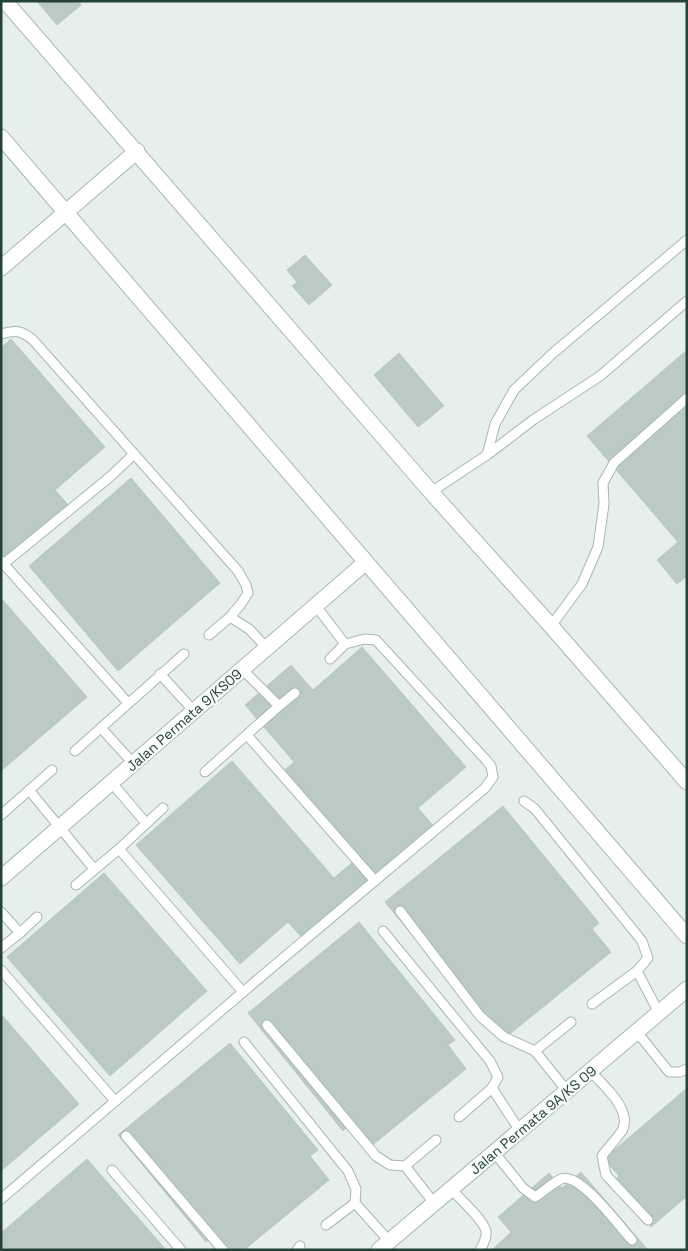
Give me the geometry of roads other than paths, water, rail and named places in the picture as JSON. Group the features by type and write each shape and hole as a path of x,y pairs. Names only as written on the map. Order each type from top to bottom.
{"street":[{"path":"6,1 431,492 687,782"},
{"path":"1,137 687,936"},
{"path":"1,268 137,151"},
{"name":"Jalan Permata 9/KS09","path":"1,878 366,562"},
{"name":"Jalan Permata 9A/KS 09","path":"384,1245 687,990"}],"lane":[{"path":"487,455 495,424 514,390 552,354 687,240"},
{"path":"431,492 487,455 533,420 600,376 687,301"},
{"path":"1,334 18,331 24,332 33,340 238,571 246,585 248,594 230,616 209,635"},
{"path":"551,626 582,584 598,547 604,504 602,483 614,464 687,398"},
{"path":"128,703 2,564 111,476 134,454"},
{"path":"316,606 345,644"},
{"path":"230,616 249,629 267,648"},
{"path":"1,1199 486,788 493,778 491,766 486,760 376,640 365,639 345,644 330,659"},
{"path":"75,751 184,654"},
{"path":"242,669 280,706"},
{"path":"160,674 194,711"},
{"path":"204,772 295,693"},
{"path":"101,728 133,763"},
{"path":"247,735 375,881"},
{"path":"1,815 52,770"},
{"path":"111,782 146,823"},
{"path":"29,790 94,869"},
{"path":"524,801 536,809 642,941 648,958 637,971 592,1004"},
{"path":"76,885 119,849 163,808"},
{"path":"119,849 243,992"},
{"path":"400,910 480,1016 504,1037 535,1051 567,1091"},
{"path":"1,912 20,933"},
{"path":"1,948 37,918"},
{"path":"383,931 490,1061 498,1077 492,1088 459,1117"},
{"path":"1,970 115,1101"},
{"path":"637,971 659,1013"},
{"path":"535,1051 571,1022"},
{"path":"267,1025 376,1156 390,1165 404,1166 436,1140"},
{"path":"637,1032 669,1072 687,1069"},
{"path":"244,1042 348,1171 356,1190 355,1203 384,1245"},
{"path":"590,1071 621,1106 625,1117 623,1130 602,1156 606,1175 648,1220"},
{"path":"492,1088 520,1131"},
{"path":"126,1136 223,1250"},
{"path":"494,1152 523,1188 535,1197 561,1179 570,1178 585,1187 632,1240"},
{"path":"404,1166 434,1203"},
{"path":"112,1170 181,1250"},
{"path":"451,1189 478,1219 486,1232 485,1242 480,1250"},
{"path":"326,1225 355,1203"}]}
